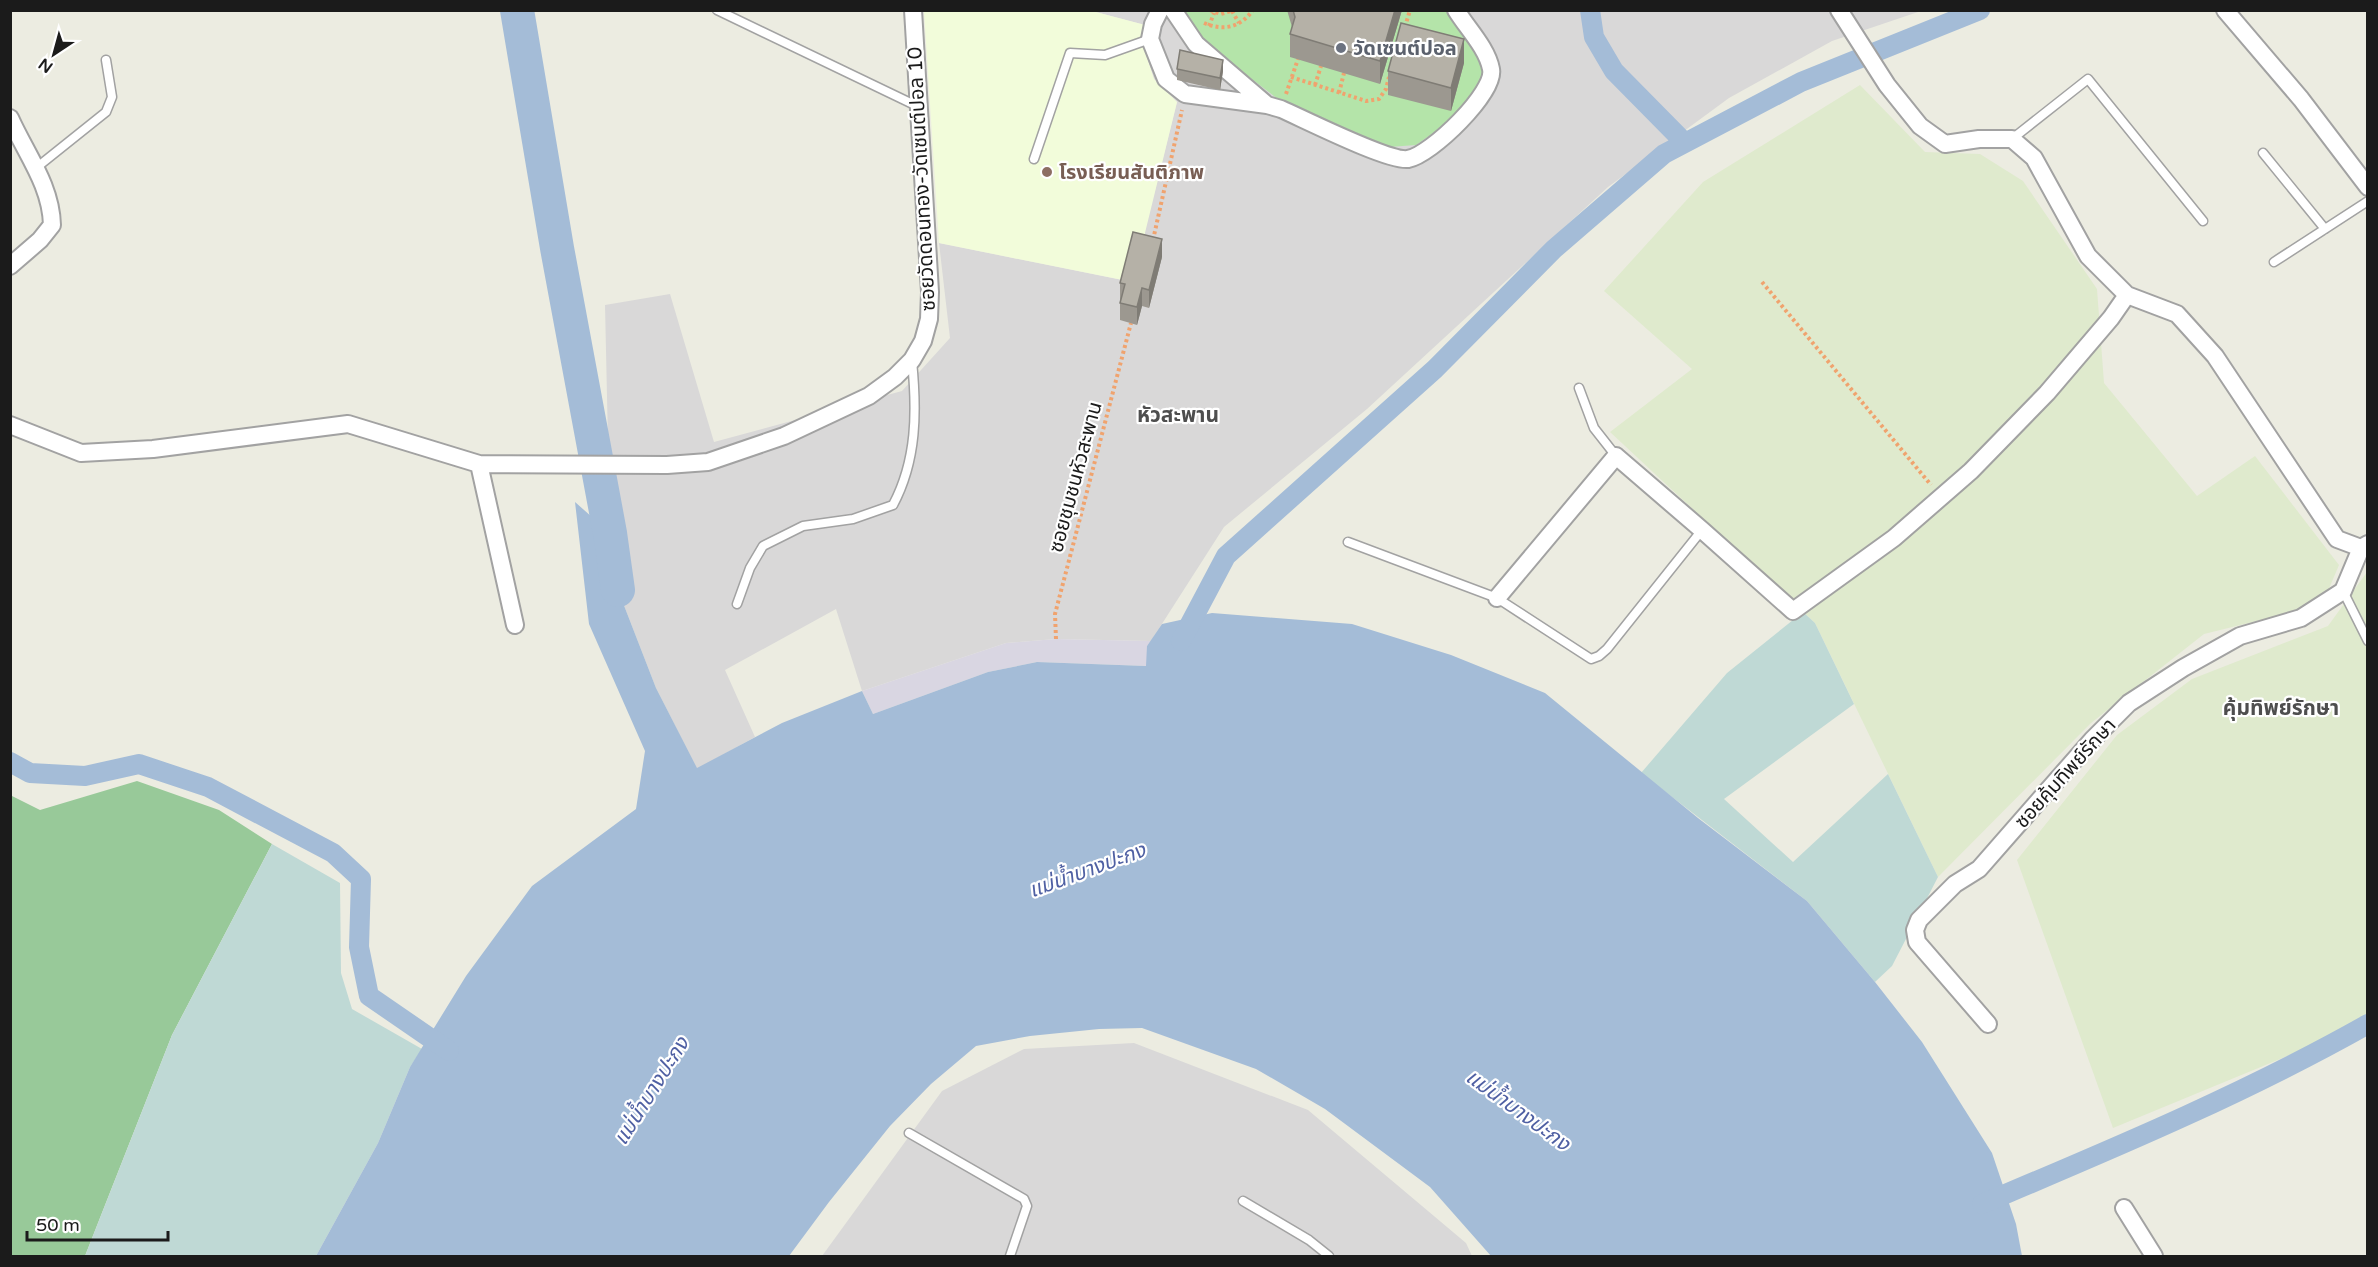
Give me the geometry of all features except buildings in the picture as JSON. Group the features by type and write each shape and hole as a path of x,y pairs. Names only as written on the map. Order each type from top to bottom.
{"street":[{"name":"ซอยวัดดอนทอง-วัดเซนต์ปอล 10","path":"10,425 81,453 153,449 348,424 479,464 551,466 667,465 708,462 784,436 869,396 895,377 912,360 923,341 928,319 930,292 913,10"},
{"path":"1160,10 1149,39 1166,79 1185,94 1274,107 1384,155 1407,159 1429,150 1456,125 1483,94 1492,78 1491,68 1485,54 1456,10"},
{"path":"1173,10 1196,44 1274,107"},
{"path":"1839,10 1887,84 1920,126 1945,144 1979,139 2012,139 2034,158 2088,256 2127,296 2177,314 2215,356 2337,539 2364,546 2343,591"},
{"path":"2224,10 2301,99 2367,187"},
{"path":"10,118 45,185 52,209 52,225 40,240 10,266"},
{"path":"1497,598 1616,456 1793,611 1894,538 1971,471 2047,393 2127,296"},
{"path":"479,464 515,625"},
{"name":"ซอยคุ้มทิพย์รักษา","path":"1988,1024 1917,942 1915,930 1919,920 1954,884 1979,869 2092,740 2129,703 2183,668 2240,636 2301,618 2343,591"},
{"path":"2124,1208 2154,1257"}],"lane":[{"path":"717,10 919,107"},
{"path":"1034,159 1070,53 1105,55 1149,39"},
{"path":"36,168 106,112 112,96 106,60"},
{"path":"2012,139 2088,79 2203,221"},
{"path":"2263,153 2325,229"},
{"path":"2274,262 2367,201"},
{"path":"737,603 750,568 763,546 803,526 853,519 892,505 903,486 910,462 915,430 916,401 912,360"},
{"path":"1579,388 1594,428 1616,456"},
{"path":"1348,542 1497,598 1591,658 1599,656 1702,530"},
{"path":"2343,591 2367,641"},
{"path":"909,1132 1024,1199 1027,1206 1010,1257"},
{"path":"1244,1201 1309,1240 1329,1257"}],"path":[{"path":"1210,10 1221,14 1233,11 1239,24"},
{"path":"1198,19 1214,27 1226,28 1239,24 1253,10"},
{"path":"1403,33 1410,10"},
{"path":"1274,107 1298,59"},
{"path":"1315,85 1321,66"},
{"path":"1291,77 1366,101 1379,99 1386,89 1392,66"},
{"path":"1339,93 1344,73"},
{"path":"1151,247 1185,94"},
{"path":"1762,282 1941,497"},
{"name":"ซอยชุมชนหัวสะพาน","path":"1056,639 1055,614 1131,323"}],"shaded area":[{"name":"โรงเรียนสันติภาพ","path":"924,11 1092,11 1145,25 1146,55 1154,79 1177,102 1133,282 939,243"},
{"path":"1092,11 1921,11 1832,41 1729,98 1608,187 1367,409 1224,527 1151,641 1056,639 1006,643 862,691 836,609 725,670 755,737 697,769 656,688 618,590 610,533 605,305 670,294 714,442 902,391 950,338 939,243 1132,282 1177,102 1154,79 1146,55 1145,25"},
{"path":"1860,85 1925,152 1980,154 2023,181 2097,289 2104,383 2197,496 2255,456 2339,565 2322,605 2204,634 2091,723 1938,877 1815,623 1610,432 1692,369 1604,291 1703,182"},
{"path":"2367,572 2367,1023 2113,1128 2017,860 2117,735 2192,679 2328,626"},
{"path":"1803,612 1815,623 1854,704 1724,799 1793,862 1888,774 1938,877 1892,966 1875,982 1807,901 1641,773 1727,673"},
{"path":"1056,639 1151,641 1147,646 1147,666 1037,662 988,672 873,714 862,691 1006,643"},
{"path":"272,844 340,883 341,973 352,1009 422,1049 410,1067 378,1143 316,1256 85,1256 172,1035"},
{"path":"1134,1043 1308,1110 1466,1243 1472,1256 822,1256 942,1091 1024,1049"}],"green space":[{"path":"1184,11 1448,11 1480,57 1484,72 1472,95 1446,124 1416,145 1389,147 1283,103 1206,44"},
{"path":"137,781 219,810 272,844 172,1035 85,1256 11,1256 10,795 40,810"}],"water":[{"name":"แม่น้ำบางปะกง","path":"575,502 610,533 618,590 656,688 697,768 782,723 862,691 873,714 988,672 1037,662 1146,666 1147,646 1162,624 1212,613 1352,624 1451,655 1545,693 1698,818 1807,901 1922,1042 1992,1153 2016,1224 2022,1256 1491,1256 1430,1187 1325,1109 1256,1069 1142,1028 1099,1029 1030,1036 976,1046 931,1084 890,1126 789,1256 316,1256 378,1143 410,1067 466,976 532,886 636,809 645,751 589,624"}],"waterway":[{"path":"517,10 557,248 610,533 618,590"},
{"path":"1590,10 1594,37 1614,71 1685,143"},
{"path":"1181,641 1226,556 1435,369 1554,249 1664,154 1801,82 1980,10"},
{"path":"10,762 30,773 85,776 139,764 208,787 333,853 361,879 359,947 369,996 449,1051"},
{"path":"1982,1204 2226,1097 2368,1024"}],"place":[{"name":"วัดเซนต์ปอล","path":"1341,48"},
{"name":"โรงเรียนสันติภาพ","path":"1047,172"}],"district":[{"name":"หัวสะพาน","path":"1178,415"},
{"name":"คุ้มทิพย์รักษา","path":"2281,708"}]}
